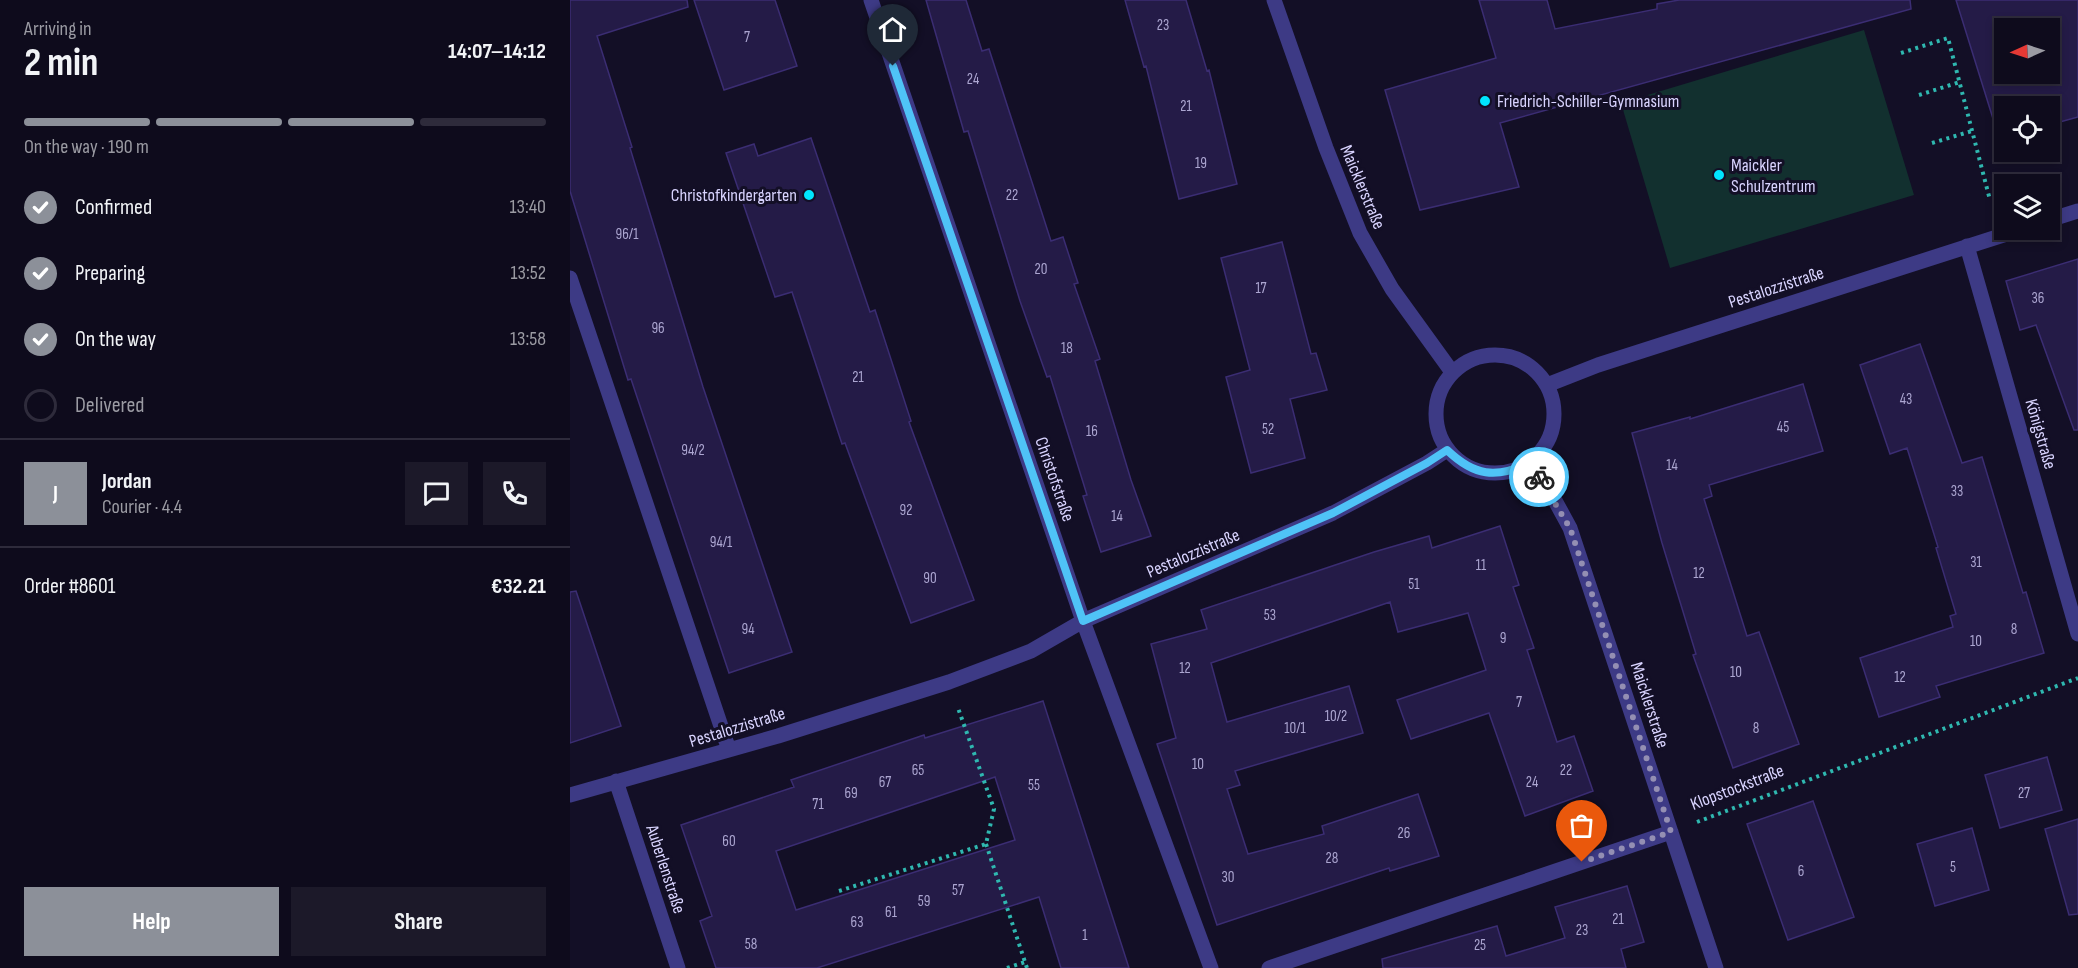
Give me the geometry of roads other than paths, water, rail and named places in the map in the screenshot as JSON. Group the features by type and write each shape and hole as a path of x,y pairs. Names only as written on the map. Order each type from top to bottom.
{"street":[{"name":"Christofstraße","path":"871,0 1083,621 1212,968"},
{"name":"Maicklerstraße","path":"1274,0 1326,148 1360,233 1392,289 1452,372"},
{"path":"2060,217 2078,211"},
{"name":"Pestalozzistraße","path":"1547,385 1598,365 1994,238"},
{"name":"Königstraße","path":"1967,246 2078,634"},
{"path":"570,278 729,750"},
{"path":"1495,354 1511,356 1538,372 1547,385 1553,402 1554,419 1550,436 1542,451 1529,463 1513,471 1495,474 1477,471 1461,463 1447,450 1436,419 1437,402 1452,372 1465,362 1479,356 1495,354"},
{"name":"Pestalozzistraße","path":"570,795 729,750 949,682 1031,651 1083,621 1333,513 1447,450"},
{"name":"Maicklerstraße","path":"1529,463 1552,495 1570,528 1716,968"},
{"name":"Auberlenstraße","path":"616,782 678,968"},
{"path":"1269,968 1671,832"}],"place":[{"name":"Friedrich-Schiller-Gymnasium","path":"1485,101"},
{"name":"Maickler Schulzentrum","path":"1719,175"},
{"name":"Christofkindergarten","path":"809,195"}]}
